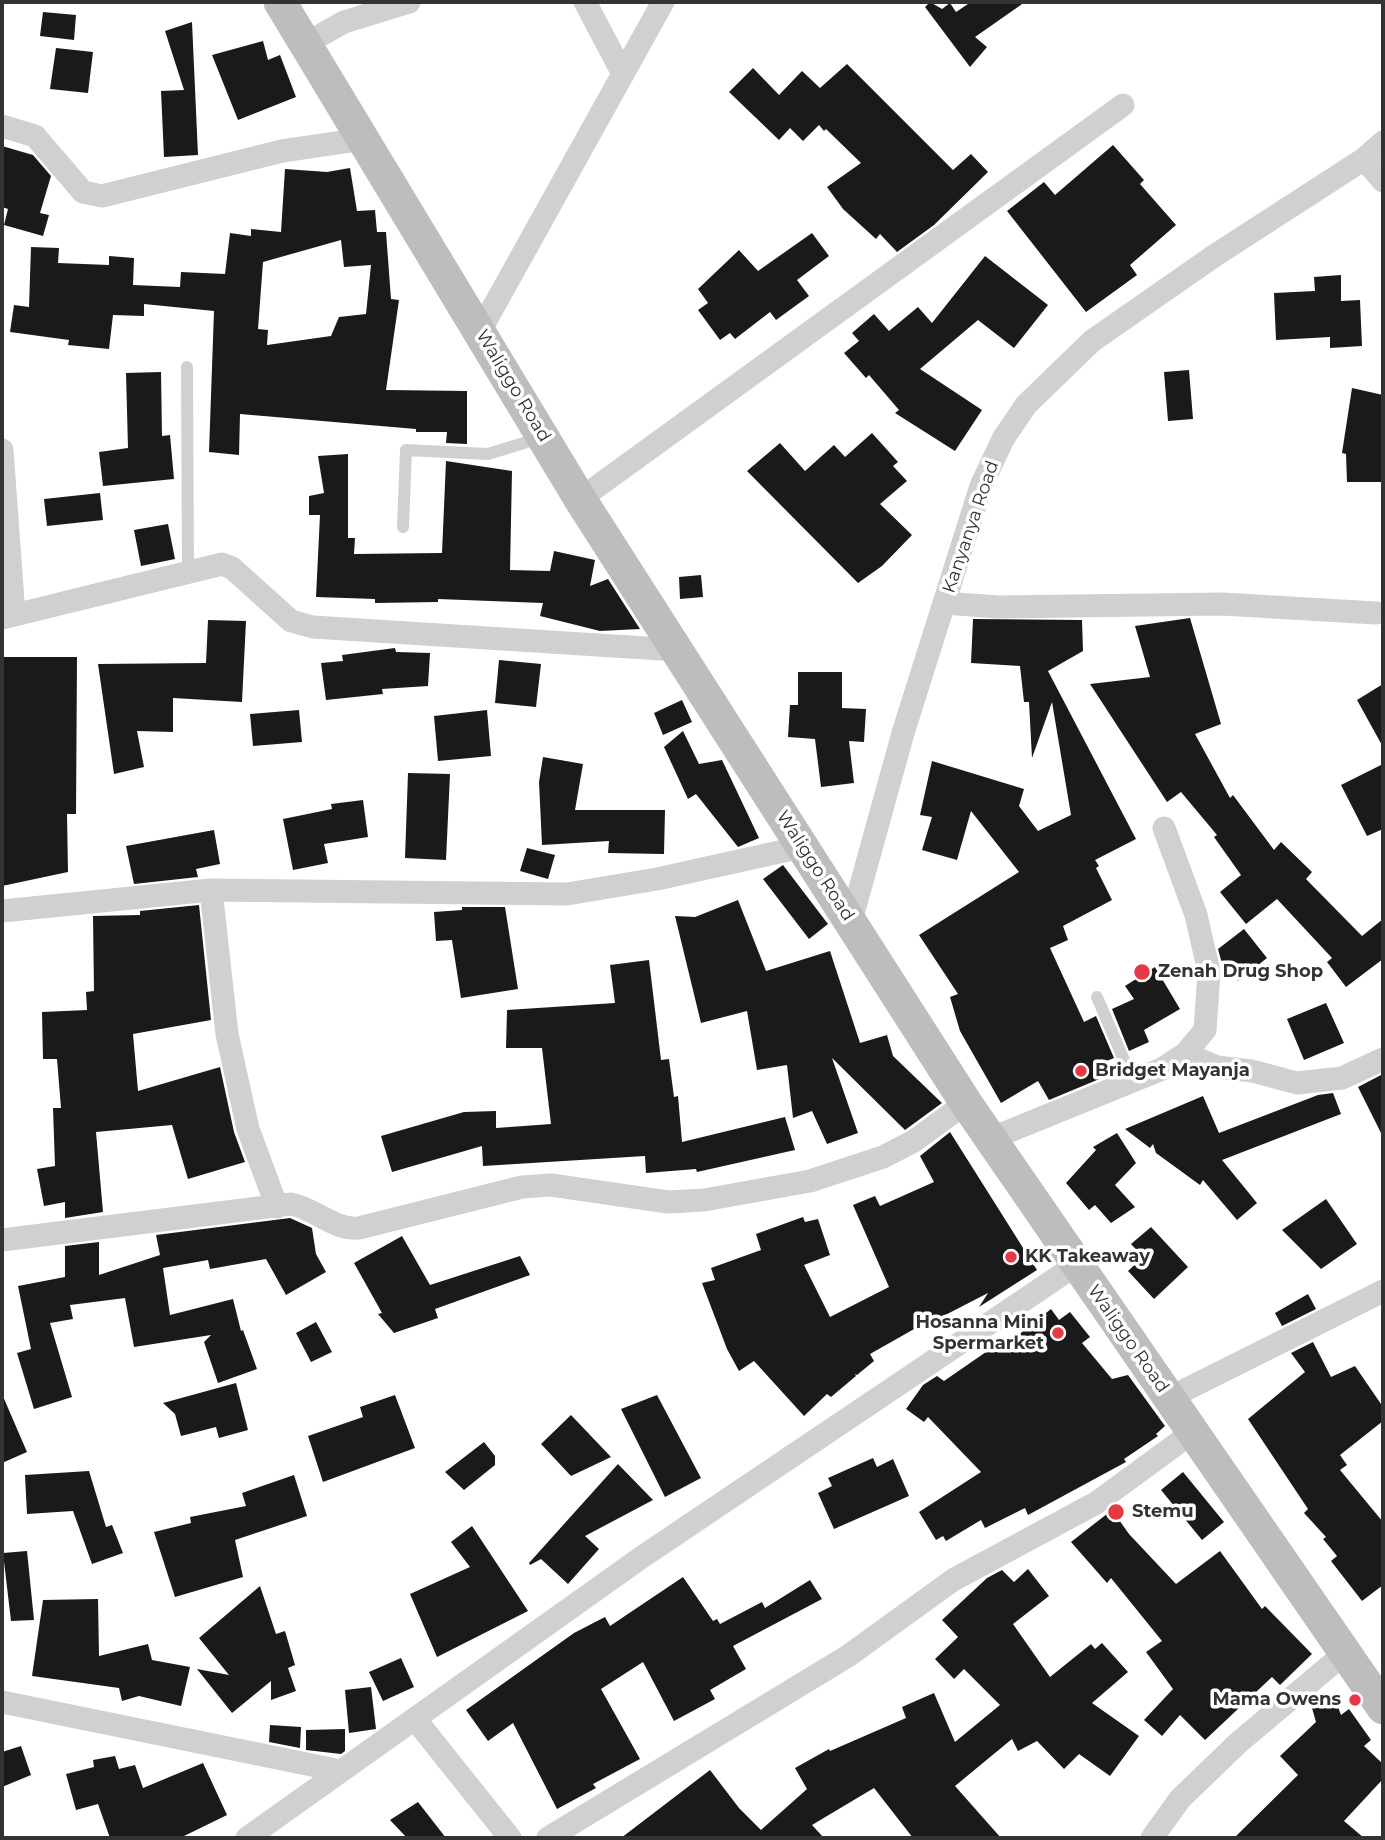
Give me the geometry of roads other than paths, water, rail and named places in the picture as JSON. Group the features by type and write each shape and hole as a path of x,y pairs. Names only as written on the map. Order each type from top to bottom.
{"street":[{"name":"Waliggo Road","path":"280,2 580,499 966,1103 1383,1708"},
{"path":"305,44 344,22 409,2"},
{"path":"586,2 622,74"},
{"path":"480,331 663,2"},
{"path":"580,499 1123,105"},
{"path":"2,126 35,136 83,192 102,196 282,151 363,139"},
{"name":"Kanyanya Road","path":"851,921 903,733 981,486 1003,439 1026,405 1091,341 1364,159 1383,142"},
{"path":"1364,159 1383,181"},
{"path":"2,450 8,616 222,564 232,568 291,621 313,627 677,650"},
{"path":"944,603 998,607 1222,604 1376,613"},
{"path":"990,1139 1162,1069 1185,1054 1205,1030 1209,972 1196,915 1164,828"},
{"path":"2,911 211,890 457,896 567,894 657,879 802,848"},
{"path":"211,890 227,1034 248,1129 277,1207"},
{"path":"1185,1054 1217,1067 1252,1071 1297,1083 1342,1078 1383,1059"},
{"path":"2,1240 291,1204 303,1206 339,1227 348,1229 522,1187 551,1185 668,1202 705,1200 810,1181 883,1157 914,1141 966,1103"},
{"path":"247,1838 652,1550 1076,1265"},
{"path":"1169,1398 1383,1291"},
{"path":"548,1838 848,1656 953,1580 1096,1503 1193,1432"},
{"path":"1152,1838 1189,1789 1238,1743 1345,1653"},
{"path":"2,1702 341,1772"},
{"path":"415,1720 510,1838"}],"lane":[{"path":"187,367 188,571"},
{"path":"403,527 406,450 488,454 544,437"},
{"path":"1097,997 1132,1081"}],"place":[{"name":"Zenah Drug Shop","path":"1142,972"},
{"name":"Bridget Mayanja","path":"1081,1071"},
{"name":"KK Takeaway","path":"1011,1257"},
{"name":"Hosanna Mini Spermarket","path":"1058,1333"},
{"name":"Stemu","path":"1116,1512"},
{"name":"Mama Owens","path":"1355,1700"}]}
